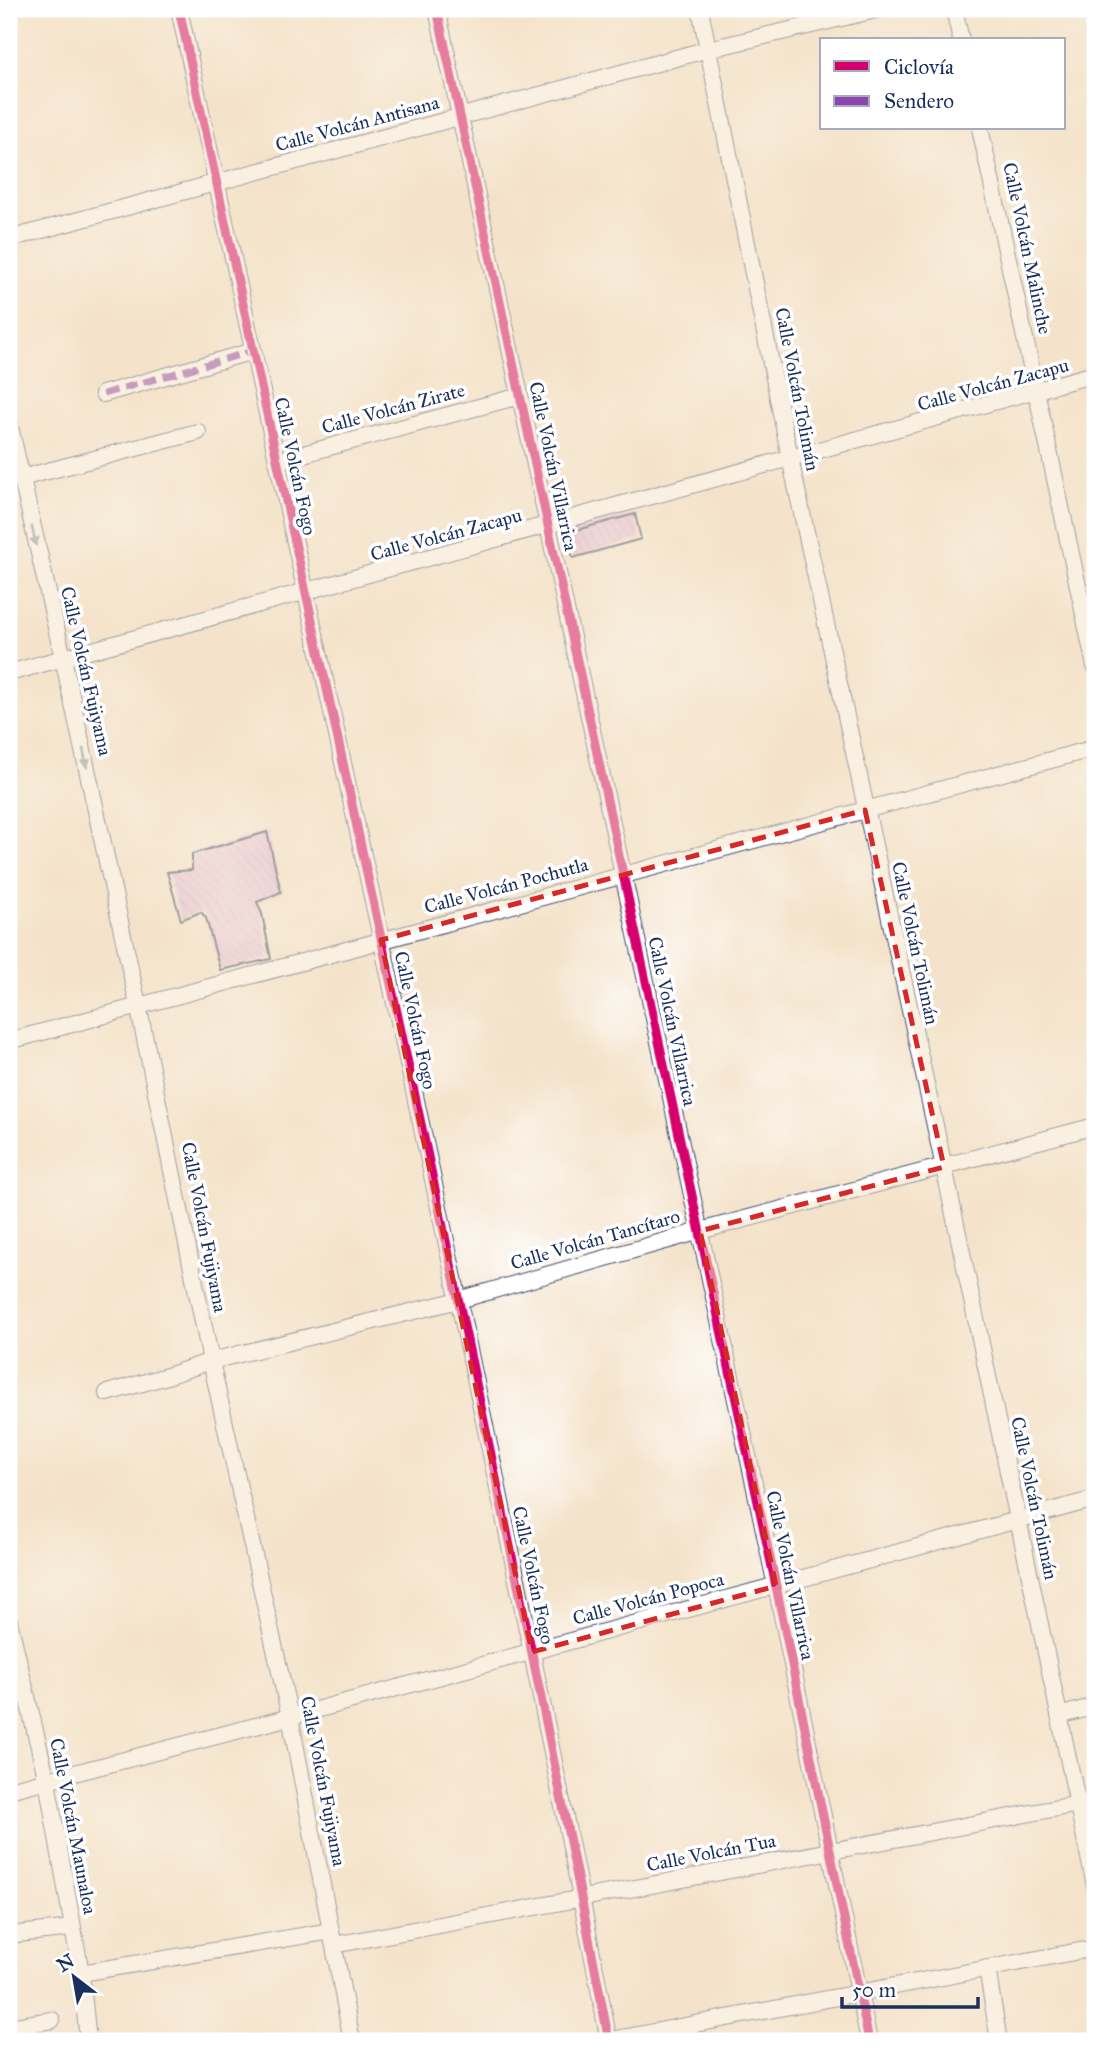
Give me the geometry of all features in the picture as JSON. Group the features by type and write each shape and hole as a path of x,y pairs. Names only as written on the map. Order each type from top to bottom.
{"street":[{"name":"Calle Volcán Fogo","path":"179,9 459,1300 582,1898 608,2041"},
{"name":"Calle Volcán Villarrica","path":"437,9 625,874 869,2041"},
{"name":"Calle Volcán Tolimán","path":"700,9 790,458 944,1167 1095,1886"},
{"name":"Calle Volcán Antisana","path":"9,239 709,49 880,9"},
{"path":"954,9 961,38"},
{"name":"Calle Volcán Malinche","path":"980,130 1095,666"},
{"path":"103,394 253,351"},
{"name":"Calle Volcán Zacapu","path":"9,673 1095,374"},
{"name":"Calle Volcán Zirate","path":"276,461 520,396"},
{"name":"Calle Volcán Fujiyama","path":"9,422 63,658 211,1361 290,1717 352,2041"},
{"path":"21,478 198,432"},
{"name":"Calle Volcán Pochutla","path":"9,1041 1095,748"},
{"name":"Calle Volcán Tancítaro","path":"107,1393 211,1361 459,1300 700,1231 1095,1126"},
{"name":"Calle Volcán Popoca","path":"9,1790 290,1717 1095,1499"},
{"name":"Calle Volcán Maunaloa","path":"9,1620 47,1781 81,1973 88,2041"},
{"path":"1059,1716 1095,1706"},
{"name":"Calle Volcán Tua","path":"81,1973 333,1938 582,1898 1095,1801"},
{"path":"9,1935 72,1928"},
{"path":"608,2041 1095,1948"},
{"path":"987,1968 999,2041"},
{"path":"9,2027 52,2020"}],"highlighted area":[{"path":"865,810 944,1167 700,1231 776,1586 532,1652 381,940"}],"building":[{"path":"635,514 641,539 573,558 566,533"},
{"path":"267,832 281,892 257,902 271,959 220,970 206,918 201,912 181,920 167,872 192,870 192,854"}],"marked path":[{"path":"103,394 253,351"}],"cycle path":[{"path":"179,9 454,1278 609,2041"},
{"path":"437,9 776,1586 869,2041"}]}
